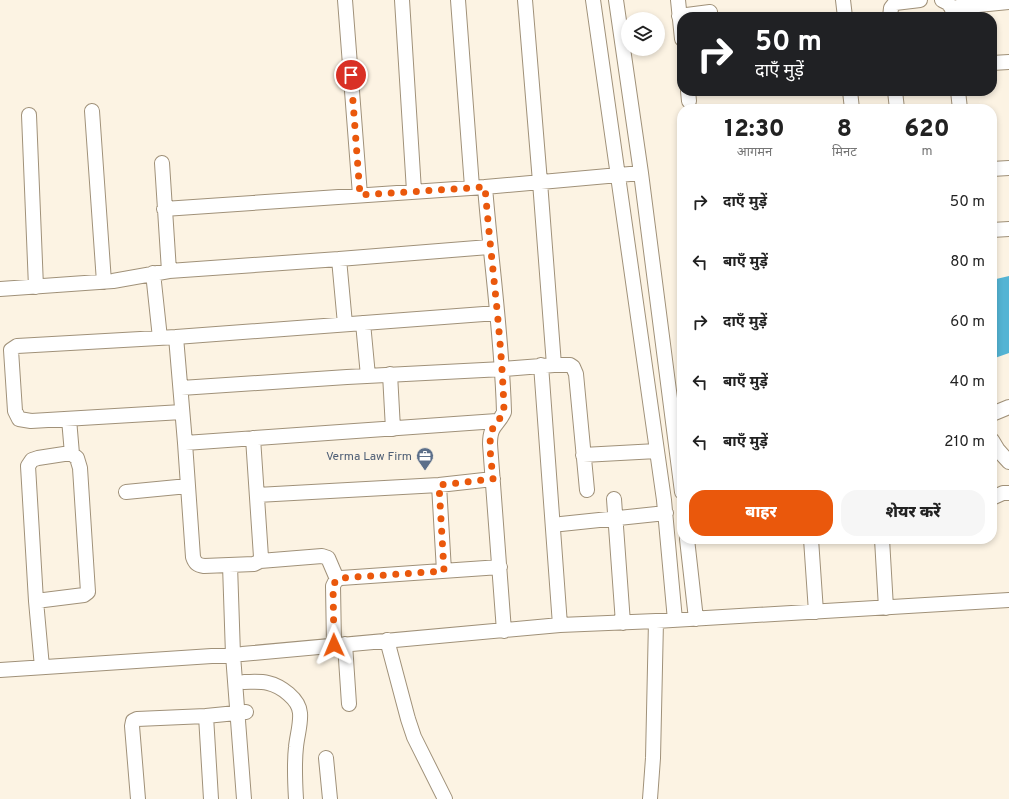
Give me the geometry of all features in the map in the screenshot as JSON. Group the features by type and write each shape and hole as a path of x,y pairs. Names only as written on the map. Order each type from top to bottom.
{"street":[{"path":"345,0 360,195"},
{"path":"402,0 414,191"},
{"path":"458,0 478,187 489,247 503,369 504,412 493,427 490,436 504,631"},
{"path":"525,0 540,182 547,365 560,625"},
{"path":"593,0 666,513 675,620"},
{"path":"616,0 641,173 677,453"},
{"path":"678,0 679,12"},
{"path":"844,0 845,12"},
{"path":"891,12 891,8 895,3 920,0"},
{"path":"942,0 948,3 952,12"},
{"path":"953,12 958,8 1009,2"},
{"path":"997,63 1009,62"},
{"path":"92,111 104,282"},
{"path":"29,115 36,287"},
{"path":"162,163 169,270"},
{"path":"997,169 1009,168"},
{"path":"164,209 478,187 641,173"},
{"path":"997,230 1009,229"},
{"path":"0,290 104,282 169,270 339,259 489,247"},
{"path":"339,259 345,324"},
{"path":"153,273 160,338"},
{"path":"182,412 31,421 19,419 16,411 11,358 12,348 17,346 176,337 497,313"},
{"path":"363,322 368,376"},
{"path":"176,337 193,557 195,562 198,565 204,566 256,564 260,561 322,556 328,558 337,579"},
{"path":"181,388 390,374 570,365 573,367 576,374 587,490"},
{"path":"390,374 393,429"},
{"path":"997,412 1009,407"},
{"path":"70,419 72,454"},
{"path":"185,443 498,421"},
{"path":"253,438 261,557 260,561"},
{"path":"997,448 1009,462"},
{"path":"583,455 657,451"},
{"path":"36,601 84,595 88,592 80,468 77,458 72,454 38,458 32,460 28,466 36,601 42,667"},
{"path":"257,495 439,485 493,479"},
{"path":"439,485 444,571"},
{"path":"126,492 188,486"},
{"path":"997,496 1003,493 1009,493"},
{"path":"614,499 623,623"},
{"path":"561,524 666,513"},
{"path":"688,544 696,619"},
{"path":"811,544 816,612"},
{"path":"882,544 886,608"},
{"path":"230,565 241,713 244,799"},
{"path":"337,579 500,567"},
{"path":"337,579 333,586 339,645 349,704"},
{"path":"0,670 237,654 560,625 656,622 1009,600"},
{"path":"650,799 653,758 656,622"},
{"path":"387,640 414,737 445,799"},
{"path":"237,654 244,682 241,713 254,799"},
{"path":"244,682 268,683 278,687 290,696 299,709 300,722 295,763 296,799"},
{"path":"138,799 132,726 133,721 137,719 241,713"},
{"path":"206,716 211,799"},
{"path":"326,758 330,799"}],"water":[{"path":"1009,276 1009,353 997,357 997,279"}],"place":[{"name":"Verma Law Firm","path":"425,471"}],"route":[{"path":"334,645 333,586 336,580 341,578 444,571 439,485 493,479 490,436 493,427 503,416 504,412 503,369 489,247 485,187 360,195 351,75"}]}
